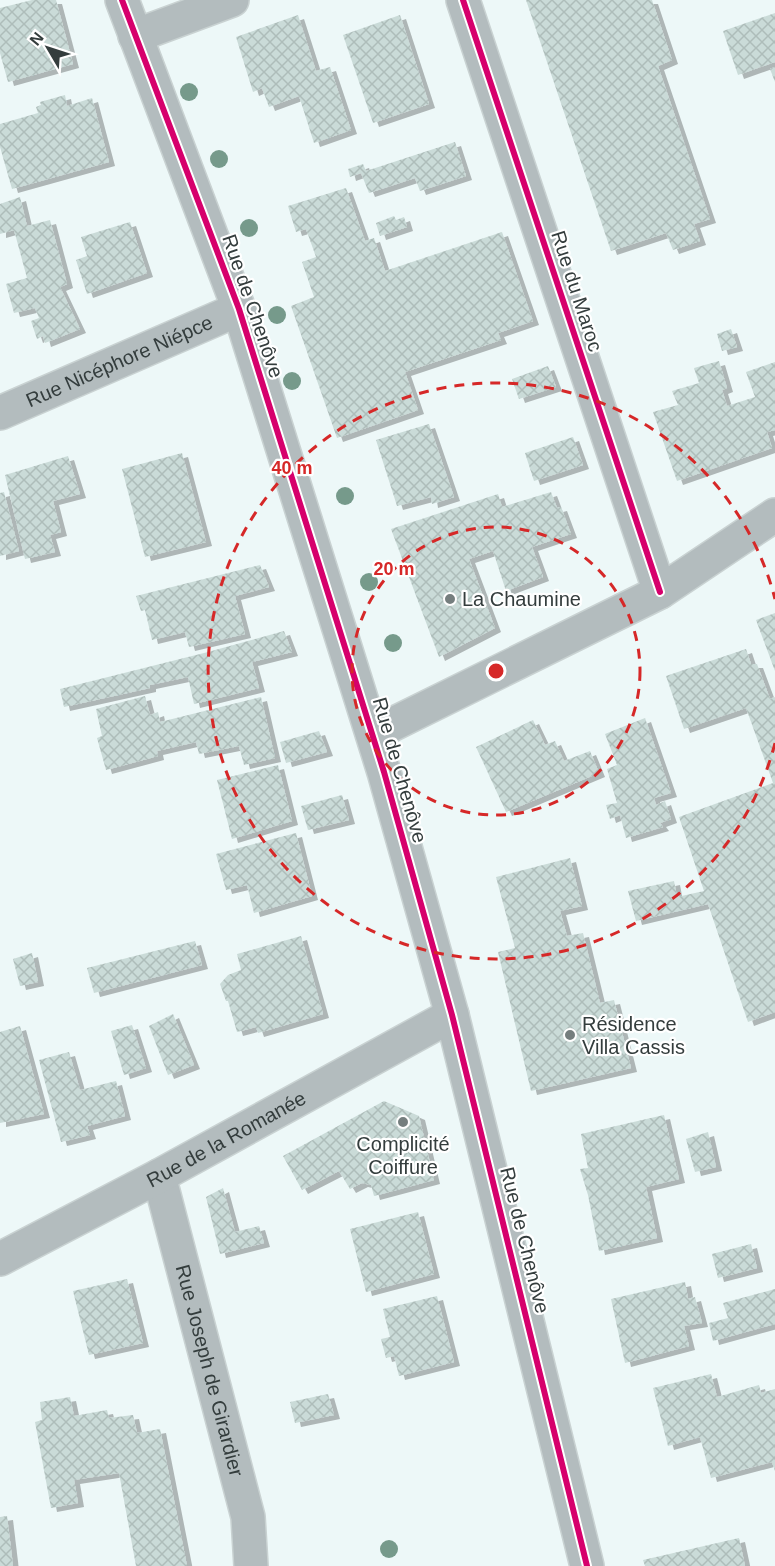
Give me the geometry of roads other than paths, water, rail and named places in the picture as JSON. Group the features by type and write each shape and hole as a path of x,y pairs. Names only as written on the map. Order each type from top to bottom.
{"street":[{"name":"Rue de Chenôve","path":"122,0 239,309 373,734 452,1015 587,1566"},
{"path":"135,36 232,0"},
{"name":"Rue du Maroc","path":"463,0 660,592"},
{"name":"Rue Nicéphore Niépce","path":"0,413 239,309"},
{"path":"373,734 660,592 775,515"},
{"name":"Rue de la Romanée","path":"0,1259 159,1176 452,1015"},
{"name":"Rue Joseph de Girardier","path":"159,1176 248,1517 251,1566"}],"place":[{"name":"La Chaumine","path":"450,599"},
{"name":"Résidence Villa Cassis","path":"570,1035"},
{"name":"Complicité Coiffure","path":"403,1122"}]}
